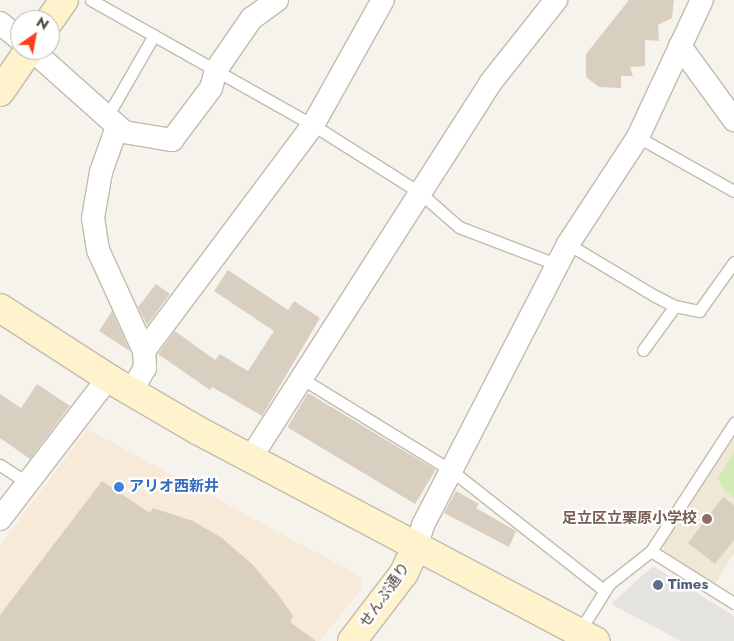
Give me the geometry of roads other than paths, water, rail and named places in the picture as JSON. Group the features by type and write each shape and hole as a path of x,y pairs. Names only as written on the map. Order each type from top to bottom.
{"street":[{"path":"42,60 124,132 172,140 211,88 216,70 252,19 277,0"},
{"path":"144,351 313,125 384,0"},
{"path":"250,459 491,82 556,0"},
{"path":"416,547 423,525 568,244 638,137 702,0"},
{"path":"0,23 10,31"},
{"path":"680,46 734,120"},
{"path":"0,92 23,60"},
{"path":"112,121 93,218 98,250 144,351 145,368 131,392"},
{"path":"0,308 131,392 250,459 588,637"},
{"path":"0,519 108,378"},
{"name":"せんぷ通り","path":"352,641 404,573 416,547"}],"lane":[{"path":"91,0 313,125 419,192 459,227 558,265"},
{"path":"112,121 154,35"},
{"path":"638,137 734,191"},
{"path":"568,244 675,306 699,311 734,262"},
{"path":"643,350 675,306"},
{"path":"301,378 452,471 604,591"},
{"path":"588,637 604,591 651,551 734,423"},
{"path":"0,465 28,483"},
{"path":"651,551 734,603"}],"place":[{"name":"アリオ西新井","path":"119,487"},
{"name":"足立区立栗原小学校","path":"707,519"},
{"name":"Times","path":"658,585"}]}
